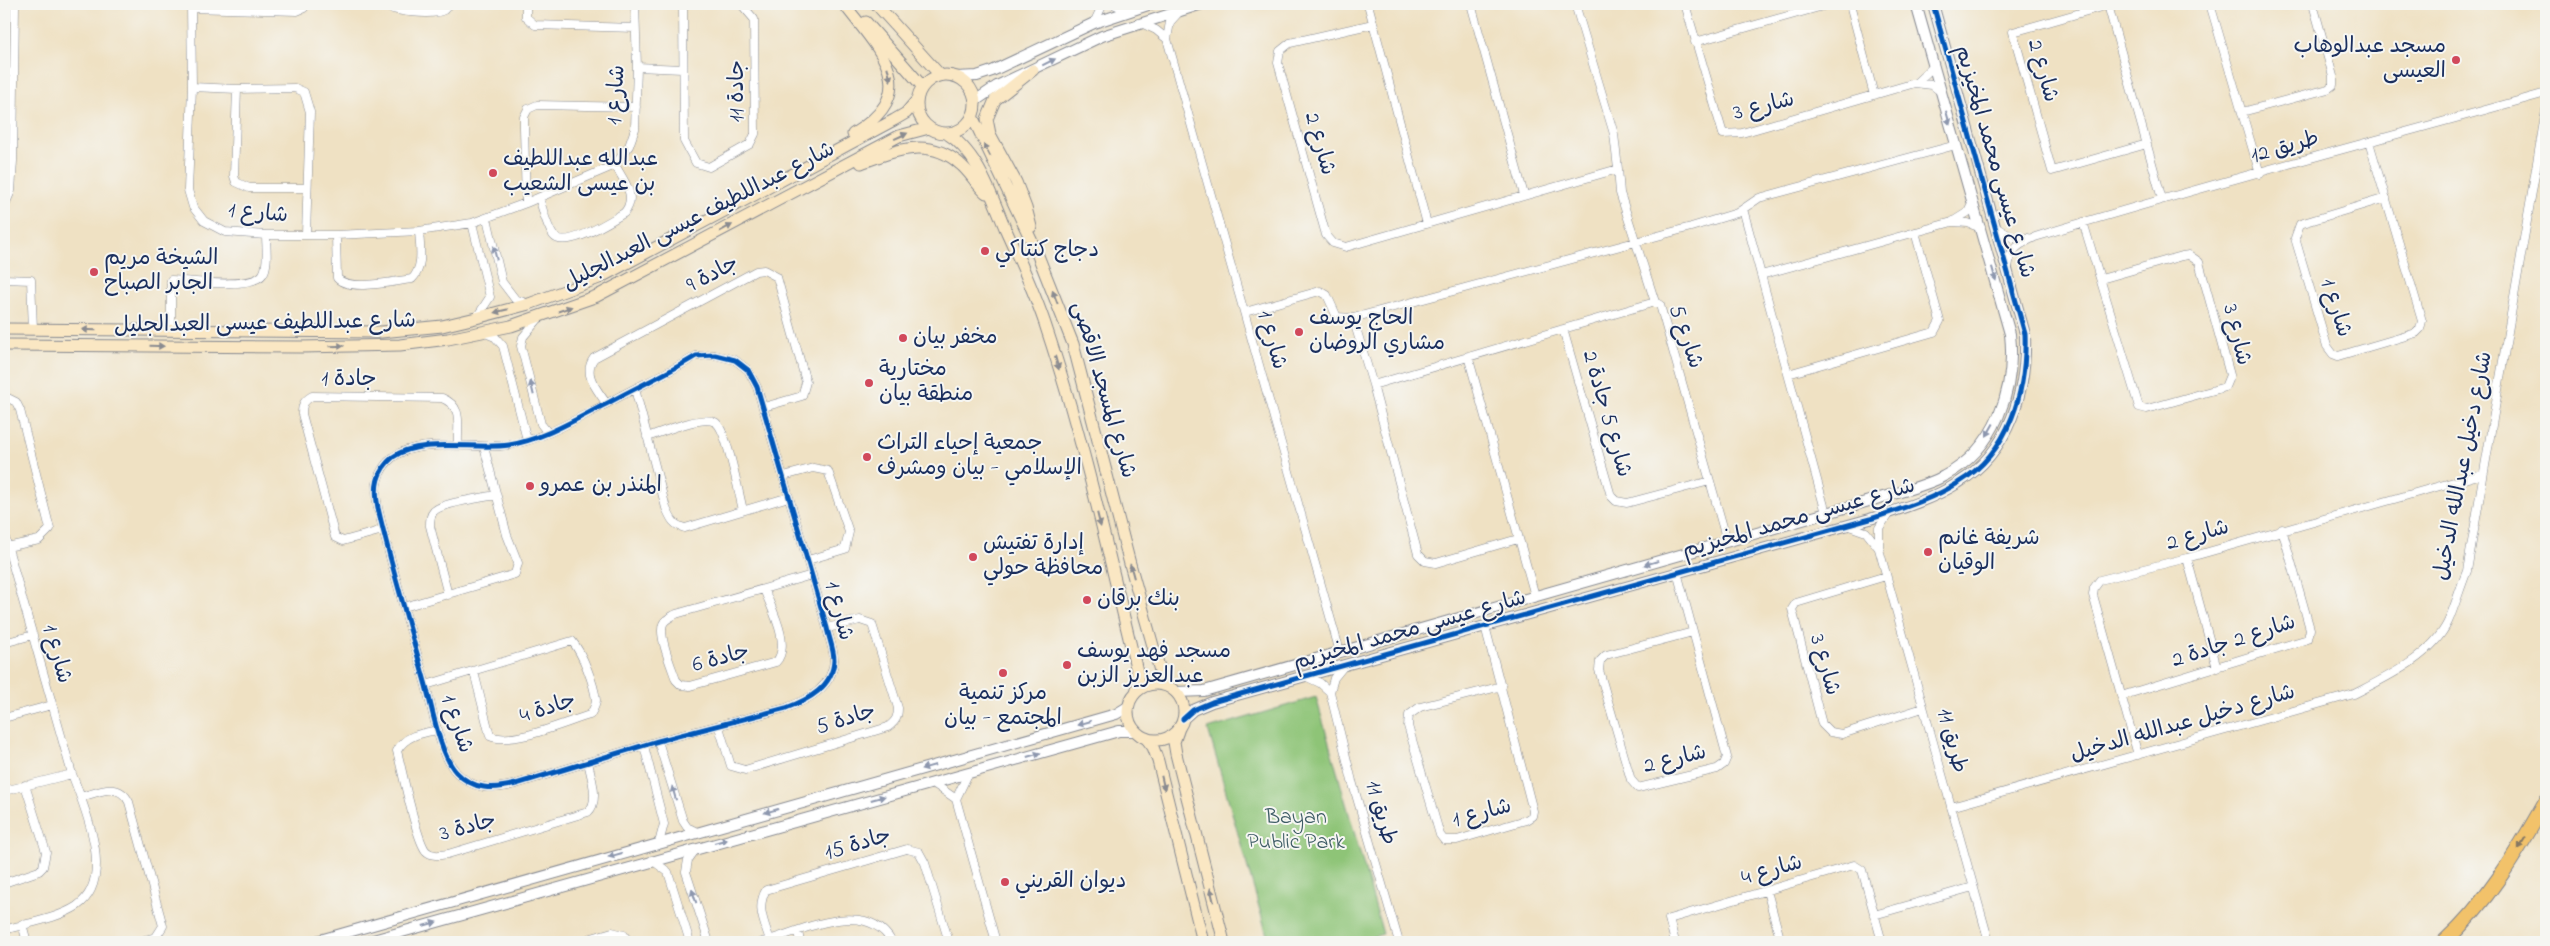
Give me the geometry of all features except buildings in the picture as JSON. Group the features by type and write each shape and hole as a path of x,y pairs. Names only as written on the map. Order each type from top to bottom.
{"highway":[{"path":"2444,942 2465,921 2515,855 2546,801"}],"main road":[{"path":"800,170 825,149 869,124 882,110 891,93 891,78 886,63 844,4"},
{"path":"850,4 922,86"},
{"path":"876,4 940,75"},
{"path":"1033,70 995,100 987,119 990,134 1016,182 1026,208 1036,248"},
{"path":"940,75 956,76 969,86 975,102 972,116 962,128 946,133 929,128 917,111 917,100 922,86 940,75"},
{"name":"شارع عبداللطيف عيسى العبدالجليل","path":"4,329 381,332 442,326 476,318 528,304 599,278 690,231 894,120 906,113 917,100"},
{"name":"شارع المسجد الاقصى","path":"972,116 1036,248 1072,344 1164,685"},
{"name":"شارع عبداللطيف عيسى العبدالجليل","path":"4,345 301,347 400,345 484,332 540,317 580,303 615,287 899,136 929,128"},
{"name":"شارع المسجد الاقصى","path":"946,133 959,141 970,154 993,200 1029,282 1055,357 1137,671 1139,682 1136,692"},
{"path":"838,169 905,148 936,150 960,164 993,200"},
{"path":"704,240 701,234 704,228 752,203 761,192"},
{"path":"615,287 629,272 689,240 690,231"},
{"path":"201,346 221,339 286,340 292,338 296,332"},
{"path":"301,347 305,339 381,332"},
{"path":"1203,942 1158,760 1153,747 1146,738 1136,731 1128,714 1129,706 1136,692 1149,685 1164,685 1176,692 1182,700 1181,724 1174,742 1176,754 1224,942"},
{"path":"1146,738 1164,739 1181,724"}],"street":[{"path":"4,207 12,190 15,4"},
{"path":"191,6 297,11 304,8 306,4"},
{"path":"383,4 386,8 397,11 436,12 443,10 449,4"},
{"path":"526,4 526,17 535,25 635,28"},
{"name":"شارع 1","path":"191,6 192,87 188,190 193,207 204,221 225,232 266,235 336,235 419,231 472,223 526,204 615,165 629,146 635,129 637,67 635,4"},
{"name":"جادة 11","path":"682,4 684,141 696,163 709,167 750,144 755,134 754,19 741,4"},
{"path":"1094,23 1103,4"},
{"path":"1113,4 1128,11"},
{"path":"956,76 978,76 992,71 1094,23 1151,4"},
{"path":"975,102 997,86 1102,36 1202,4"},
{"path":"1368,4 1427,224"},
{"path":"1471,4 1524,195"},
{"path":"1575,4 1614,134 1620,193 1655,302"},
{"name":"شارع 3","path":"1685,4 1723,134 1742,133 1915,83 1929,73 1934,66"},
{"path":"1695,42 1830,4"},
{"path":"1850,4 1874,95"},
{"name":"شارع عيسى محمد المخيزيم","path":"1176,692 1204,691 1792,523 1928,482 1944,476 1967,461 1988,434 2008,393 2011,361 2010,334 2006,314 1916,4"},
{"name":"شارع عيسى محمد المخيزيم","path":"1181,724 1193,710 1240,695 1892,512 1929,498 1960,482 1985,461 1997,445 2020,397 2026,370 2026,334 1933,4"},
{"path":"2210,4 2260,174"},
{"path":"2242,112 2328,89 2333,85 2333,76 2313,4"},
{"name":"شارع 2","path":"2147,144 2052,171 2013,32 2108,5 2147,144 2162,198"},
{"path":"1141,23 1156,30 1167,39 1170,22 1184,9"},
{"name":"شارع 2","path":"1373,24 1290,43 1280,51 1278,63 1326,234 1333,243 1346,247 1618,169"},
{"name":"شارع 1","path":"1167,39 1340,652"},
{"path":"637,67 682,69"},
{"path":"4,73 14,72"},
{"path":"1915,83 1932,85 1940,90"},
{"path":"192,87 237,89 294,88 304,92 310,112 306,234"},
{"path":"237,89 234,176 236,182 249,188 307,188"},
{"name":"طريق 12","path":"2008,267 2012,250 2022,243 2083,222 2162,198 2260,174 2546,93"},
{"path":"526,204 524,117 528,109 538,105 636,107"},
{"name":"شارع دخيل عبدالله الدخيل","path":"1951,807 2354,694 2404,668 2432,642 2447,624 2467,571 2482,474 2546,110"},
{"name":"شارع 1","path":"2369,142 2386,198 2422,321 2422,326 2416,333 2338,356 2330,351 2327,346 2295,238 2296,230 2300,224 2386,198"},
{"path":"1245,312 1320,291 1327,295 1337,317 1352,318 1691,227 1743,209 1759,198 1956,145"},
{"path":"1961,161 1966,153 1976,155"},
{"path":"539,198 553,235 559,239 571,240 624,213 629,207 631,195 615,165"},
{"path":"1761,275 1952,222 1968,212 1973,202"},
{"path":"1743,209 1826,513"},
{"path":"487,218 502,282 515,299 528,304"},
{"path":"1952,222 1968,223 1981,228"},
{"name":"شارع 3","path":"2083,222 2100,279 2139,407 2147,409 2225,387 2230,375 2199,262 2182,256 2100,279"},
{"path":"472,223 490,297 476,318"},
{"name":"طريق 12","path":"1997,228 2013,238 2035,238"},
{"path":"336,235 337,278 348,285 358,285 412,279 416,275 420,263 419,231"},
{"path":"1788,374 1934,332 1939,328 1940,321 1915,232"},
{"path":"171,331 171,280 240,283 255,281 265,268 266,235"},
{"name":"جادة 9","path":"606,403 589,377 590,363 594,358 756,271 764,270 777,277 806,382 802,396 764,407"},
{"path":"4,279 31,280 33,329"},
{"name":"شارع 5","path":"1374,385 1655,302 1660,304 1727,541"},
{"path":"2006,314 2014,316 2019,308"},
{"path":"540,317 523,337 521,346 541,424 548,433"},
{"path":"1352,318 1374,385 1418,554 1425,561 1436,563 1518,539"},
{"name":"شارع 5 جادة 2","path":"1563,329 1612,496 1616,500 1627,503 1710,481"},
{"path":"2010,334 2018,329 2026,334"},
{"path":"484,332 495,337 503,346 527,440"},
{"name":"شارع 1","path":"696,356 726,356 748,370 764,407 827,628 834,659 830,675 819,692 805,701 786,708 658,741 499,788 486,788 470,784 455,770 438,730 383,530 375,493 377,480 382,468 394,457 407,450 458,445 484,447 509,445 548,433 561,429 696,356"},
{"path":"1468,356 1535,596"},
{"path":"635,389 666,508 672,522 677,526 685,528 790,497"},
{"path":"4,396 16,402 20,410 50,529 39,540 7,547"},
{"name":"جادة 1","path":"383,530 343,541 336,537 302,414 302,406 305,400 312,396 442,398 453,403 457,410 458,445"},
{"path":"647,437 696,422 714,421 719,425 724,436 743,510"},
{"path":"404,607 515,574 518,563 496,495 484,447"},
{"path":"784,476 812,468 828,470 849,532 845,549 808,560"},
{"name":"شارع 2","path":"2138,755 2093,595 2094,588 2100,580 2187,558 2482,474"},
{"path":"448,594 430,526 430,517 435,510 443,506 496,495"},
{"name":"طريق 11","path":"1892,512 1878,528 1879,549 1989,942"},
{"path":"1792,523 1788,532 1795,539"},
{"name":"طريق 11","path":"1846,525 1866,532 1879,549"},
{"path":"1767,530 1774,537 1771,546"},
{"name":"شارع 2 جادة 2","path":"2121,696 2304,642 2309,638 2310,629 2282,530"},
{"name":"شارع 1","path":"4,534 72,774 81,797 96,855 97,870 93,887 76,906 61,913 4,930"},
{"path":"2187,558 2217,668"},
{"name":"شارع 2","path":"1677,572 1693,632 1726,760 1717,769 1638,788 1631,780 1599,670 1600,661 1606,655 1693,632"},
{"name":"جادة 6","path":"764,589 781,636 782,652 776,662 690,686 681,685 676,680 662,633 663,624 668,618 764,589 812,576"},
{"name":"شارع 3","path":"1886,576 1796,603 1793,607 1792,615 1820,714 1827,730 1842,734 1923,708"},
{"name":"جادة 5","path":"718,727 731,766 745,770 888,726 895,722 898,716 898,708 872,624 860,620 827,628"},
{"path":"1437,624 1432,633 1440,639"},
{"name":"شارع 1","path":"1485,626 1502,686 1533,806 1532,816 1526,820 1457,840 1444,840 1440,835 1408,726 1409,715 1420,707 1502,686"},
{"path":"1414,630 1419,636 1418,645"},
{"path":"4,643 33,635"},
{"name":"جادة 4","path":"426,685 572,641 583,658 596,700 595,708 590,714 511,739 496,738 490,736 486,726 474,672"},
{"path":"1307,677 1320,683 1330,692 1334,678 1343,667"},
{"path":"1237,681 1234,690 1240,695"},
{"name":"طريق 11","path":"1330,692 1352,780 1399,942"},
{"path":"4,718 52,705"},
{"path":"313,942 1116,714 1129,706"},
{"name":"جادة 3","path":"438,730 414,735 401,743 397,751 419,834 426,851 434,856 448,854 588,812 593,804 594,793 588,762"},
{"path":"366,942 652,860 1119,731 1136,731"},
{"path":"658,741 683,821 687,827 697,832"},
{"path":"644,746 664,824 659,843"},
{"path":"4,791 72,774"},
{"path":"956,799 968,774"},
{"path":"934,783 956,799 996,942"},
{"path":"4,883 40,871 46,860 46,852 25,785"},
{"path":"81,797 110,789 119,790 126,795 129,802 163,926 156,937 137,942"},
{"path":"829,795 827,806 833,811"},
{"path":"805,802 812,806 811,817"},
{"path":"697,848 688,860 686,872 709,942"},
{"name":"جادة 15","path":"766,941 760,908 761,900 766,890 907,849 920,852 925,863 949,942"},
{"path":"652,860 668,872 690,942"},
{"name":"شارع 4","path":"1675,942 1669,919 1854,865 1862,870 1882,942"},
{"path":"533,879 529,884 529,890 534,894"},
{"path":"509,886 515,890 514,900"},
{"path":"1874,915 1973,887"},
{"path":"1767,891 1781,942"},
{"path":"766,941 845,919 862,919 883,928 892,942"},
{"path":"22,924 27,942"},
{"path":"798,931 800,942"},
{"path":"578,942 612,932 624,935 629,942"}],"green space":[{"name":"Bayan Public Park","path":"1316,697 1383,934 1354,942 1269,942 1208,729"}],"cycle path":[{"path":"1183,719 1193,710 1212,702 1870,519 1915,504 1937,494 1958,483 1976,470 1991,455 2003,437 2012,418 2023,377 2025,334 1933,4"},
{"path":"715,355 735,360 748,370 757,387 832,648 834,660 829,678 811,696 786,708 658,741 516,784 491,788 469,782 456,772 450,764 437,729 378,508 376,494 378,480 383,468 393,457 418,447 509,445 547,434 696,356 715,355"}],"place":[{"name":"مسجد عبدالوهاب العيسى","path":"2456,60"},
{"name":"عبدالله عبداللطيف بن عيسى الشعيب","path":"493,173"},
{"name":"دجاج كنتاكي","path":"985,251"},
{"name":"الشيخة مريم الجابر الصباح","path":"94,272"},
{"name":"الحاج يوسف مشاري الروضان","path":"1299,332"},
{"name":"مخفر بيان","path":"903,338"},
{"name":"مختارية منطقة بيان","path":"869,383"},
{"name":"جمعية إحياء التراث الإسلامي - بيان ومشرف","path":"867,457"},
{"name":"المنذر بن عمرو","path":"530,486"},
{"name":"شريفة غانم الوقيان","path":"1928,552"},
{"name":"إدارة تفتيش محافظة حولي","path":"973,557"},
{"name":"بنك برقان","path":"1087,600"},
{"name":"مسجد فهد يوسف عبدالعزيز الزبن","path":"1067,665"},
{"name":"مركز تنمية المجتمع - بيان","path":"1003,673"},
{"name":"ديوان القريني","path":"1005,882"}]}
